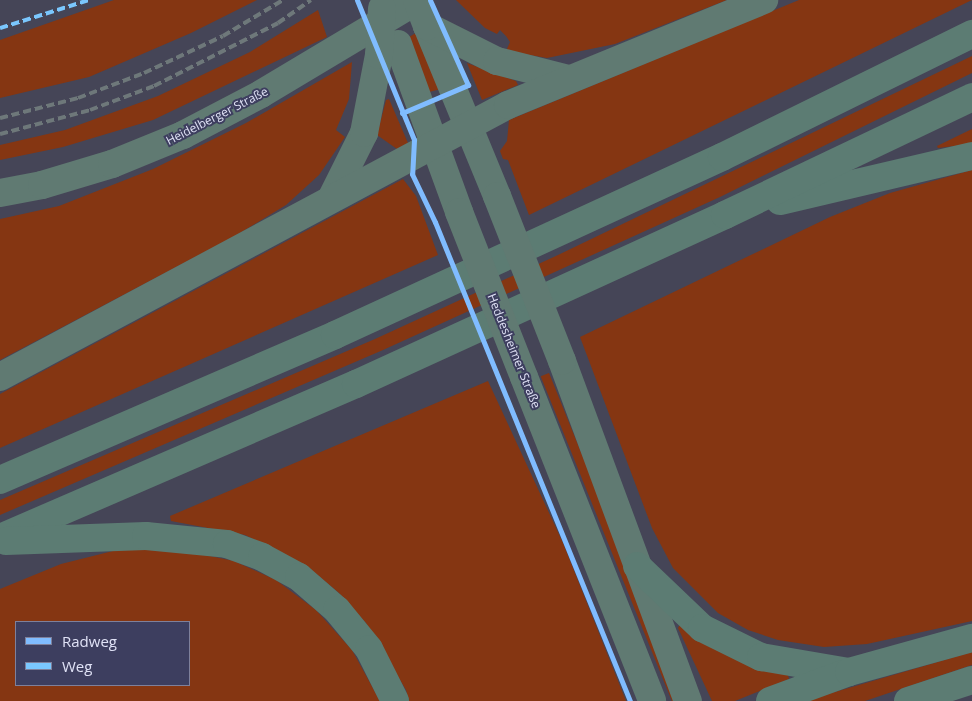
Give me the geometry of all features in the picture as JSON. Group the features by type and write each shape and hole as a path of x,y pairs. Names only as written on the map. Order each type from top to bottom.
{"highway":[{"path":"0,480 353,327 722,157 972,34"},
{"path":"0,540 356,384 725,215 972,97"},
{"path":"725,215 972,156"},
{"path":"0,540 146,536 226,544 262,557 299,577 337,610 369,649 395,701"},
{"path":"636,566 702,628 761,656 849,672"},
{"path":"770,701 849,672 972,638"},
{"path":"908,701 972,680"}],"main road":[{"path":"417,0 470,126 562,361 636,566 688,701"},
{"name":"Heidelberger Straße","path":"0,193 42,185 112,164 183,135 261,94 417,0"},
{"path":"0,377 330,199 470,126 568,79 764,0"},
{"path":"330,199 364,133 388,49 381,4"},
{"path":"427,26 497,61 568,79"},
{"name":"Heddesheimer Straße","path":"388,49 436,144 459,212 652,701"}],"shaded area":[{"path":"114,0 257,0 191,33 89,77 0,98 0,40"},
{"path":"456,0 727,0 615,44 547,58 506,51 510,42 506,36 500,30 497,34 485,28"},
{"path":"799,0 972,0 529,215 508,160 503,159 500,151 507,141 509,120"},
{"path":"318,10 327,37 153,120 63,147 0,160 0,145 65,130 158,96 250,52"},
{"path":"419,31 441,89 429,92 406,39"},
{"path":"972,56 972,73 720,197 383,350 0,515 0,500 375,339 558,255"},
{"path":"352,62 349,99 336,130 345,137 319,175 286,205 235,236 0,360 0,219 59,206 153,169 246,123"},
{"path":"467,63 516,81 518,85 482,100"},
{"path":"389,99 408,143 397,149 377,135 386,100"},
{"path":"972,129 972,144 938,148 937,146"},
{"path":"972,170 972,621 867,644 824,647 778,640 748,630 718,613 673,568 652,528 580,337 830,217 890,193"},
{"path":"403,179 416,196 438,255 0,448 0,394"},
{"path":"549,373 681,700 672,701 541,376"},
{"path":"488,381 563,543 626,701 409,701 406,690 366,623 339,593 308,567 245,535 171,521 170,516"},
{"path":"121,549 181,550 234,561 276,580 316,610 352,650 380,701 0,701 0,589 61,564"},
{"path":"681,623 788,675 789,679 735,701 712,701 678,628"},
{"path":"972,652 972,665 865,701 804,701"}],"railway":[{"path":"0,118 78,98 144,73 223,36 283,0"},
{"path":"0,134 90,110 154,86 278,23 311,0"}],"marked path":[{"path":"0,28 89,0"}],"cycle path":[{"path":"357,0 414,140 412,174 435,222 630,701"},
{"path":"402,113 468,85 430,0"}]}
